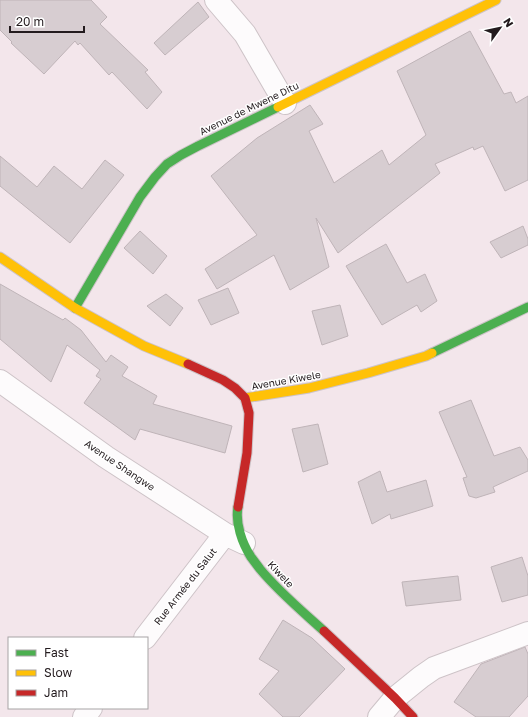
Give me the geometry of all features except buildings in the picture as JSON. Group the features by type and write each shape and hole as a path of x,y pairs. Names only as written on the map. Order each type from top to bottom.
{"street":[{"path":"216,0 245,34 285,102"},
{"name":"Avenue de Mwene Ditu","path":"75,308 140,197 167,164 198,146 285,102 496,0"},
{"name":"Avenue Kiwele","path":"0,257 75,308 144,346 224,380 245,398 309,388 426,356 528,307"},
{"name":"Avenue Shangwe","path":"0,381 106,457 235,539"},
{"name":"Kiwele","path":"245,398 249,413 247,453 237,512 239,528 235,539 272,583 395,698 413,717"},
{"name":"Rue Armée du Salut","path":"146,637 235,539"},
{"path":"379,717 395,698 434,668 528,633"},
{"path":"84,717 90,709"}],"traffic: fast":[{"path":"75,308 140,197 167,164 198,146 278,107"},
{"path":"432,353 528,307"},
{"path":"238,507 238,526 245,546 251,557 275,586 324,631"}],"traffic: slow":[{"path":"278,107 496,0"},
{"path":"0,257 75,308 144,346 188,364"},
{"path":"245,398 309,388 368,373 432,353"}],"traffic: jam":[{"path":"188,364 223,380 235,388 245,398 249,413 247,453 238,507"},
{"path":"324,631 413,717"}]}
